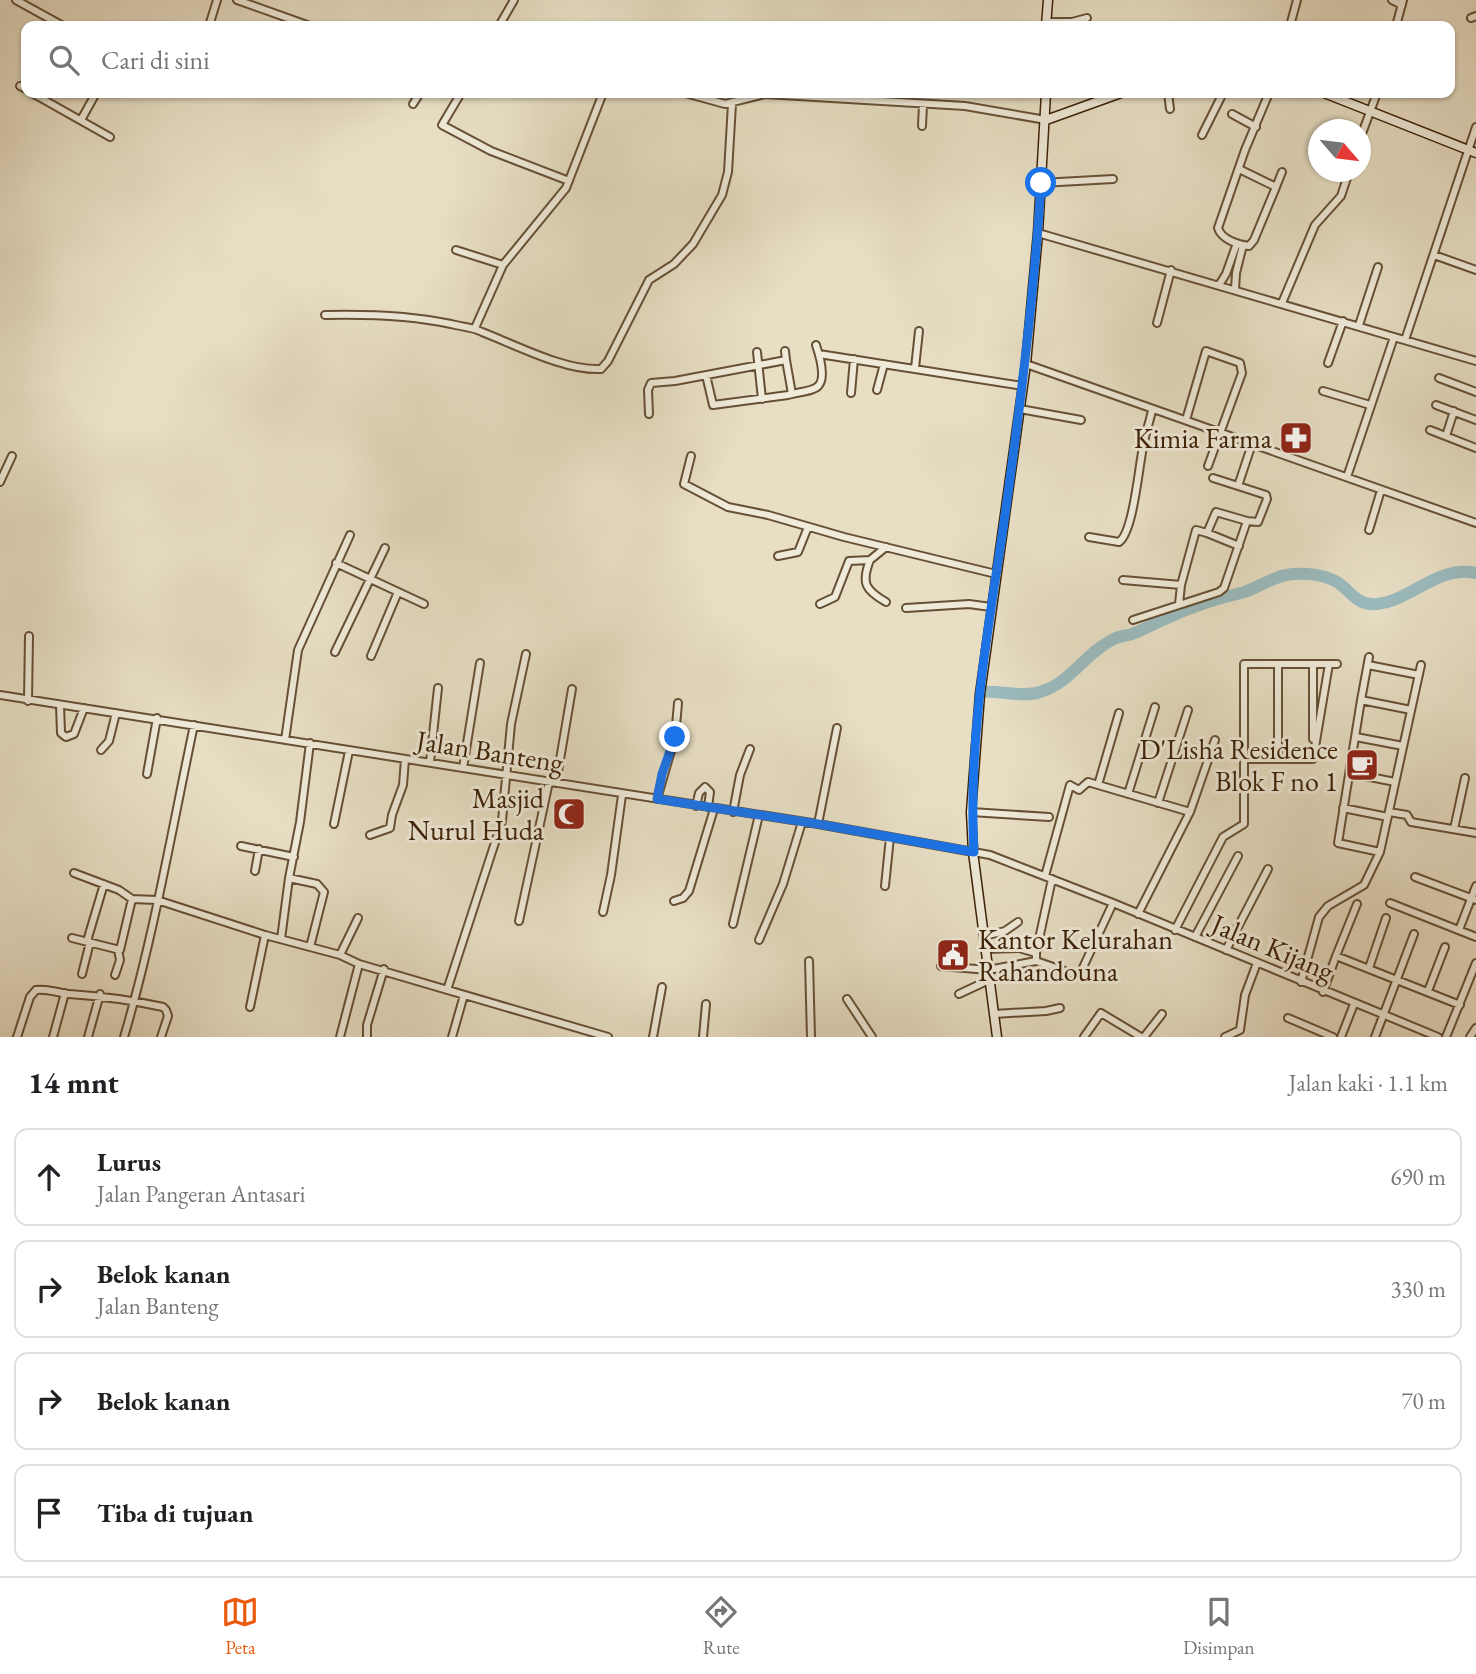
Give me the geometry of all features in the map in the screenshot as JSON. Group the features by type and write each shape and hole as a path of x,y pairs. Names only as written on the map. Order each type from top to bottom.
{"street":[{"path":"16,0 48,21"},
{"path":"211,21 217,0"},
{"path":"237,0 296,21"},
{"path":"502,21 514,0"},
{"path":"1046,21 1048,0"},
{"path":"1291,21 1297,0"},
{"path":"1392,0 1402,3 1397,21"},
{"path":"1078,21 1087,18"},
{"path":"41,98 110,137"},
{"path":"81,120 93,98"},
{"path":"413,104 417,98"},
{"path":"458,98 442,125 491,151 569,181"},
{"path":"475,328 503,265 563,192 601,98"},
{"path":"700,98 718,104 732,104 752,98"},
{"path":"828,98 965,106 1046,120 1107,98"},
{"path":"997,1037 971,812 980,694 1027,365 1046,98"},
{"path":"1169,98 1170,109"},
{"path":"1202,135 1220,98"},
{"path":"1267,98 1218,231 1240,244 1249,246 1254,240 1282,172"},
{"path":"1337,98 1472,152"},
{"path":"1368,119 1375,98"},
{"path":"325,315 405,316 475,328 570,364 586,368 603,367 649,280 674,264 693,244 722,195 728,172 732,104"},
{"path":"922,126 923,104"},
{"path":"1232,114 1256,127"},
{"path":"1405,340 1472,152 1476,127"},
{"path":"1239,169 1276,187"},
{"path":"1041,183 1113,179"},
{"path":"1282,303 1315,225 1340,196 1345,182"},
{"path":"1038,233 1476,361"},
{"path":"1219,285 1240,244"},
{"path":"1235,290 1240,244"},
{"path":"456,250 503,265"},
{"path":"1434,255 1476,270"},
{"path":"1359,325 1378,267"},
{"path":"1157,323 1171,271"},
{"path":"1328,363 1343,321"},
{"path":"915,368 919,331"},
{"path":"1347,477 1394,337"},
{"path":"706,375 712,405 792,394 819,386 822,378 816,345"},
{"path":"785,351 792,394"},
{"path":"1186,420 1206,351 1239,362 1242,365 1242,373 1208,467"},
{"path":"757,352 762,399"},
{"path":"819,354 1023,386"},
{"path":"851,393 854,359"},
{"path":"649,414 649,384 786,360"},
{"path":"877,390 884,363"},
{"path":"1027,365 1476,523"},
{"path":"1439,378 1476,392"},
{"path":"1323,391 1370,405"},
{"path":"1436,405 1476,420"},
{"path":"1020,409 1081,420"},
{"path":"1089,537 1119,542 1123,539 1132,509 1152,410"},
{"path":"1446,436 1454,411"},
{"path":"1430,430 1476,447"},
{"path":"1238,486 1252,444"},
{"path":"0,482 12,456"},
{"path":"691,456 684,477 685,485 727,507 768,515 996,574"},
{"path":"1208,533 1213,511 1258,522 1267,496 1213,478"},
{"path":"1369,530 1381,490"},
{"path":"1133,620 1222,590 1247,521"},
{"path":"778,556 798,552 808,527"},
{"path":"1180,604 1181,585 1194,532 1197,530 1208,533 1239,546"},
{"path":"285,740 298,650 350,535"},
{"path":"886,602 872,594 867,587 866,571 870,560 880,550 888,547"},
{"path":"335,652 385,548"},
{"path":"820,604 835,597 849,561 870,560"},
{"path":"336,563 424,604"},
{"path":"1123,580 1181,585"},
{"path":"371,656 398,592"},
{"path":"906,608 969,604 991,607"},
{"path":"28,701 29,636"},
{"path":"447,990 495,845 504,804 511,724 526,654"},
{"path":"1369,657 1338,843 1380,852"},
{"path":"463,768 480,663"},
{"path":"1175,930 1223,837 1244,824 1244,664 1333,664 1313,759"},
{"path":"1278,664 1278,759"},
{"path":"1313,664 1313,759"},
{"path":"1368,665 1419,674"},
{"path":"1301,982 1319,917 1328,906 1364,885 1380,852 1421,665"},
{"path":"430,762 438,688"},
{"path":"519,921 572,689"},
{"name":"Jalan Banteng","path":"0,695 818,824 974,852"},
{"path":"1361,701 1411,710"},
{"path":"657,799 662,774 675,737 678,703"},
{"path":"60,705 61,733 66,737 74,734 84,708"},
{"path":"1128,794 1155,707"},
{"path":"1158,803 1188,710"},
{"path":"101,750 109,741 116,713"},
{"path":"1098,785 1119,713"},
{"path":"147,774 157,718"},
{"path":"124,1037 158,900 194,725"},
{"path":"818,824 837,728"},
{"path":"1356,737 1403,746"},
{"path":"1138,914 1190,812 1215,740"},
{"path":"281,939 310,743"},
{"path":"733,812 740,775 750,749"},
{"path":"334,824 349,751"},
{"path":"370,835 390,828 403,785 405,759"},
{"path":"1245,759 1313,759"},
{"path":"1350,773 1395,782"},
{"path":"1454,829 1465,778"},
{"path":"1036,961 1049,877 1070,785 1079,790 1088,782 1190,812"},
{"path":"674,901 683,898 689,891 711,808 710,792 705,787 699,793 696,806"},
{"path":"603,912 622,794"},
{"path":"1343,808 1407,816 1411,822 1476,833"},
{"path":"971,812 1049,817"},
{"path":"733,924 759,815"},
{"path":"760,940 783,884 802,822"},
{"path":"885,886 890,837"},
{"path":"241,846 294,857"},
{"path":"255,871 260,849"},
{"name":"Jalan Kijang","path":"974,852 990,855 1049,877 1323,992 1438,1037"},
{"path":"1195,937 1238,856"},
{"path":"1226,950 1268,869"},
{"path":"75,873 132,899 158,900 265,935 340,955 359,964 384,969 608,1037"},
{"path":"1415,877 1474,899"},
{"path":"289,878 317,884 324,889 310,947"},
{"path":"82,974 104,884"},
{"path":"1459,930 1474,899 1476,886"},
{"path":"118,950 122,947 132,899"},
{"path":"959,994 989,975 1036,961 1077,976 1081,975 1113,903"},
{"path":"1390,903 1476,937"},
{"path":"1323,992 1357,904"},
{"path":"340,955 358,918"},
{"path":"1369,968 1386,918"},
{"path":"984,936 1005,931 1018,922"},
{"path":"1376,1037 1415,934"},
{"path":"250,1007 265,935"},
{"path":"72,938 118,950"},
{"path":"1428,991 1445,947"},
{"path":"986,949 1019,948 1037,953"},
{"path":"116,975 120,960 118,950"},
{"path":"1336,956 1460,1005"},
{"path":"809,961 811,1037"},
{"path":"1446,1037 1474,975 1476,963"},
{"path":"340,1037 359,964"},
{"path":"1225,1037 1240,1030 1245,995 1257,964"},
{"path":"942,966 989,975"},
{"path":"367,1037 367,1025 384,969"},
{"path":"653,1037 662,987"},
{"path":"17,1037 33,992 46,989 65,993 100,994 163,1007 168,1016 161,1037"},
{"path":"53,1037 65,993"},
{"path":"88,1037 100,994"},
{"path":"452,1037 464,995"},
{"path":"847,999 873,1037"},
{"path":"703,1037 706,1004"},
{"path":"1340,1037 1354,1004"},
{"path":"994,1014 1046,1012 1060,1007"},
{"path":"1084,1037 1101,1013 1142,1037 1162,1014"},
{"path":"1288,1018 1333,1037"},
{"path":"1413,1037 1416,1028"},
{"path":"1470,1037 1476,1028"}],"waterway":[{"path":"982,692 1033,694 1051,688 1114,639 1191,608 1247,591 1286,575 1319,575 1337,582 1360,601 1377,604 1390,601 1449,574 1476,573"}],"place":[{"name":"Kimia Farma","path":"1296,438"},
{"name":"D'Lisha Residence Blok F no 1","path":"1362,765"},
{"name":"Masjid Nurul Huda","path":"569,814"},
{"name":"Kantor Kelurahan Rahandouna","path":"953,955"}],"route":[{"path":"675,737 662,774 657,799 974,852 971,812 980,694 1027,365 1041,183"}]}
